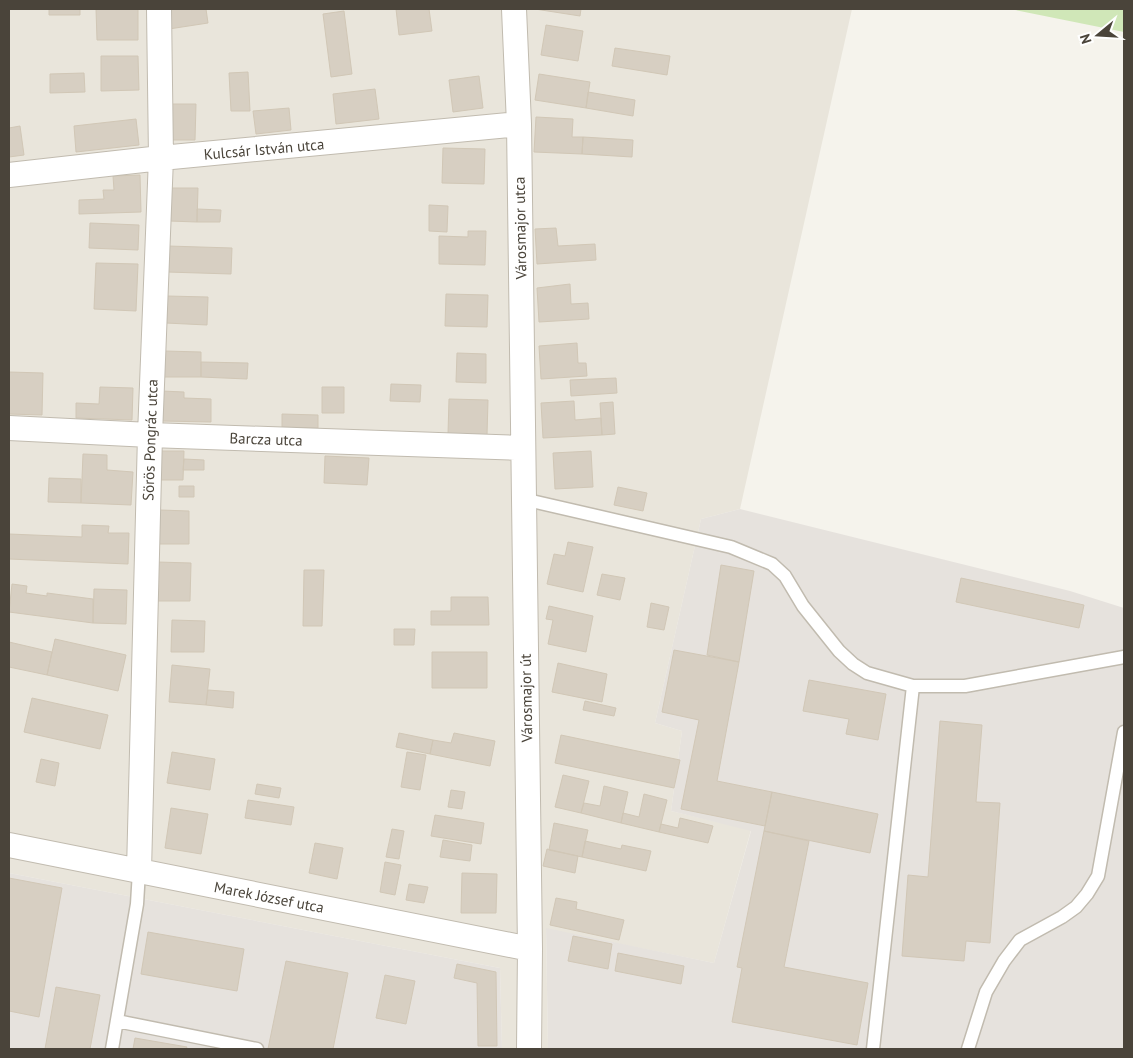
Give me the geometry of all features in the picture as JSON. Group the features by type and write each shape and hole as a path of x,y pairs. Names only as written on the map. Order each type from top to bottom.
{"street":[{"name":"Sörös Pongrác utca","path":"139,871 150,435 161,158 159,9"},
{"name":"Városmajor utca","path":"514,9 519,124 523,448"},
{"name":"Kulcsár István utca","path":"9,175 161,158 519,124"},
{"name":"Barcza utca","path":"9,428 150,435 523,448"},
{"name":"Városmajor út","path":"523,448 530,949 529,1049"},
{"name":"Marek József utca","path":"9,845 530,949"}],"lane":[{"path":"523,499 731,547 772,564 785,576 803,606 839,651 853,664 867,673 913,686 965,686 1124,657"},
{"path":"873,1049 913,686"},
{"path":"968,1049 986,992 1004,961 1020,940 1076,907 1098,876 1124,732"},
{"path":"112,1049 137,904 139,871"},
{"path":"117,1021 257,1049"}],"shaded area":[{"path":"9,9 852,9 740,509 701,519 655,723 682,731 671,811 751,830 714,963 546,929 548,1049 502,1049 500,968 9,873"},
{"path":"740,509 1070,591 1124,608 1124,1049 548,1049 546,928 714,963 751,831 671,811 682,731 655,723 701,519"},
{"path":"9,873 500,968 502,1049 9,1049"}],"green space":[{"path":"1010,9 1124,9 1124,32"}],"building":[{"path":"49,9 80,9 80,15 49,15"},
{"path":"96,9 138,9 138,40 97,40"},
{"path":"166,9 206,9 208,23 169,29"},
{"path":"396,9 429,9 432,31 399,35"},
{"path":"535,9 581,9 580,16"},
{"path":"344,11 352,74 331,77 323,14"},
{"path":"546,25 583,31 578,61 541,55"},
{"path":"615,48 670,56 667,75 612,66"},
{"path":"101,56 138,56 139,90 101,91"},
{"path":"248,72 250,111 231,111 229,73"},
{"path":"84,73 85,92 50,93 50,74"},
{"path":"539,74 590,82 586,108 535,100"},
{"path":"479,76 483,108 453,112 449,80"},
{"path":"375,89 379,119 336,124 333,94"},
{"path":"588,92 635,100 633,116 586,108"},
{"path":"171,104 196,104 195,140 171,140"},
{"path":"289,108 291,130 256,134 253,111"},
{"path":"536,117 573,119 572,137 583,137 582,154 534,152"},
{"path":"136,119 139,145 76,152 74,126"},
{"path":"20,126 24,155 9,157 9,128"},
{"path":"583,137 633,140 632,157 582,154"},
{"path":"443,148 485,149 484,184 442,183"},
{"path":"140,175 141,212 79,214 79,200 104,199 103,190 114,190 113,176"},
{"path":"170,188 198,188 197,222 169,221"},
{"path":"429,205 448,206 447,232 429,231"},
{"path":"197,209 221,210 220,222 197,222"},
{"path":"90,223 139,225 138,250 89,248"},
{"path":"556,228 558,246 595,244 596,260 537,264 535,229"},
{"path":"468,231 486,231 485,265 439,264 439,236 468,237"},
{"path":"168,246 232,248 231,274 167,272"},
{"path":"96,263 138,264 136,311 94,309"},
{"path":"570,284 571,304 588,303 589,319 539,322 537,288"},
{"path":"446,294 488,295 487,327 445,326"},
{"path":"167,296 208,297 207,325 166,323"},
{"path":"577,343 578,363 586,363 587,376 541,379 539,346"},
{"path":"165,351 201,352 201,377 164,377"},
{"path":"457,353 486,354 486,383 456,382"},
{"path":"201,362 248,363 247,379 201,377"},
{"path":"9,372 43,373 42,415 9,414"},
{"path":"616,378 617,393 571,396 570,380"},
{"path":"391,384 421,385 420,402 390,401"},
{"path":"100,387 133,388 132,420 76,418 76,403 99,404"},
{"path":"322,387 344,387 344,413 322,413"},
{"path":"162,391 184,392 184,398 211,399 211,422 162,421"},
{"path":"449,399 488,400 487,435 448,434"},
{"path":"574,401 575,420 601,418 602,435 543,438 541,403"},
{"path":"613,402 615,434 602,435 600,403"},
{"path":"282,414 318,415 318,428 282,427"},
{"path":"161,451 184,451 183,480 160,480"},
{"path":"591,451 593,487 555,489 553,453"},
{"path":"83,454 107,455 107,470 133,472 131,505 81,503"},
{"path":"325,456 369,458 367,485 324,483"},
{"path":"184,459 204,460 204,470 183,470"},
{"path":"49,478 81,479 81,503 48,502"},
{"path":"179,486 194,486 194,497 179,497"},
{"path":"618,487 647,493 643,511 614,505"},
{"path":"160,510 189,511 189,544 159,544"},
{"path":"82,525 109,526 108,533 129,533 128,564 9,559 9,534 82,537"},
{"path":"568,542 593,547 583,592 547,584 554,554 565,556"},
{"path":"157,562 191,563 190,601 156,601"},
{"path":"721,565 754,571 739,662 707,655"},
{"path":"304,570 324,570 322,626 303,626"},
{"path":"602,574 625,578 620,600 597,595"},
{"path":"961,578 1084,605 1079,628 956,602"},
{"path":"12,584 27,586 26,593 47,596 47,593 93,599 93,623 9,612"},
{"path":"94,589 127,590 126,624 93,623"},
{"path":"451,597 488,597 489,625 431,625 431,611 451,611"},
{"path":"651,603 669,607 664,630 647,627"},
{"path":"549,606 593,616 586,652 548,644 553,620 546,619"},
{"path":"172,620 205,621 204,652 171,652"},
{"path":"394,629 415,629 414,645 394,645"},
{"path":"55,639 126,655 118,691 47,675"},
{"path":"9,642 52,652 47,675 9,667"},
{"path":"674,650 739,662 717,781 772,792 765,826 681,809 699,720 662,712"},
{"path":"432,652 487,652 487,688 432,688"},
{"path":"558,663 607,674 602,702 552,692"},
{"path":"172,665 210,669 206,705 169,702"},
{"path":"809,680 886,694 878,740 846,734 849,719 803,711"},
{"path":"208,690 234,692 233,708 206,705"},
{"path":"32,698 108,715 100,749 24,732"},
{"path":"585,701 616,708 614,716 583,710"},
{"path":"940,721 982,725 976,802 1000,803 990,943 966,941 964,961 902,956 908,875 928,877"},
{"path":"399,733 433,740 430,754 396,747"},
{"path":"454,733 495,741 490,766 430,754 433,740 451,743"},
{"path":"561,735 680,760 674,788 555,763"},
{"path":"172,752 215,759 210,790 167,783"},
{"path":"407,752 426,755 420,790 401,787"},
{"path":"41,759 59,763 55,786 36,782"},
{"path":"563,775 589,781 581,813 555,807"},
{"path":"257,784 281,788 279,798 255,794"},
{"path":"604,786 628,792 621,823 581,813 584,803 600,806"},
{"path":"451,790 465,792 462,809 448,807"},
{"path":"772,792 878,814 870,853 764,831"},
{"path":"644,794 667,800 659,832 621,823 623,813 639,817"},
{"path":"248,800 294,807 291,825 245,818"},
{"path":"171,808 208,814 201,854 165,848"},
{"path":"435,815 484,823 481,844 431,836"},
{"path":"680,818 713,826 708,843 659,832 661,824 678,828"},
{"path":"554,823 588,830 582,857 549,850"},
{"path":"392,829 404,831 399,859 386,857"},
{"path":"764,831 809,841 784,967 868,983 857,1045 732,1022 742,968 737,967"},
{"path":"443,840 472,845 470,861 440,857"},
{"path":"585,841 621,849 622,845 651,851 646,871 582,857"},
{"path":"315,843 343,848 337,879 309,873"},
{"path":"547,849 578,856 575,873 543,866"},
{"path":"385,862 401,865 395,895 380,892"},
{"path":"462,873 497,874 496,913 461,913"},
{"path":"9,878 62,888 39,1017 9,1011"},
{"path":"409,884 428,887 424,903 406,900"},
{"path":"556,898 577,902 576,909 624,920 619,940 550,925"},
{"path":"148,932 244,949 237,991 141,974"},
{"path":"573,936 612,944 608,969 568,961"},
{"path":"618,953 684,966 681,984 615,971"},
{"path":"286,961 348,973 333,1049 268,1049"},
{"path":"457,964 496,972 497,1046 478,1046 477,983 454,978"},
{"path":"385,975 415,981 406,1024 376,1018"},
{"path":"56,987 100,995 90,1049 45,1049"},
{"path":"135,1038 187,1047 186,1049 133,1049"}]}
